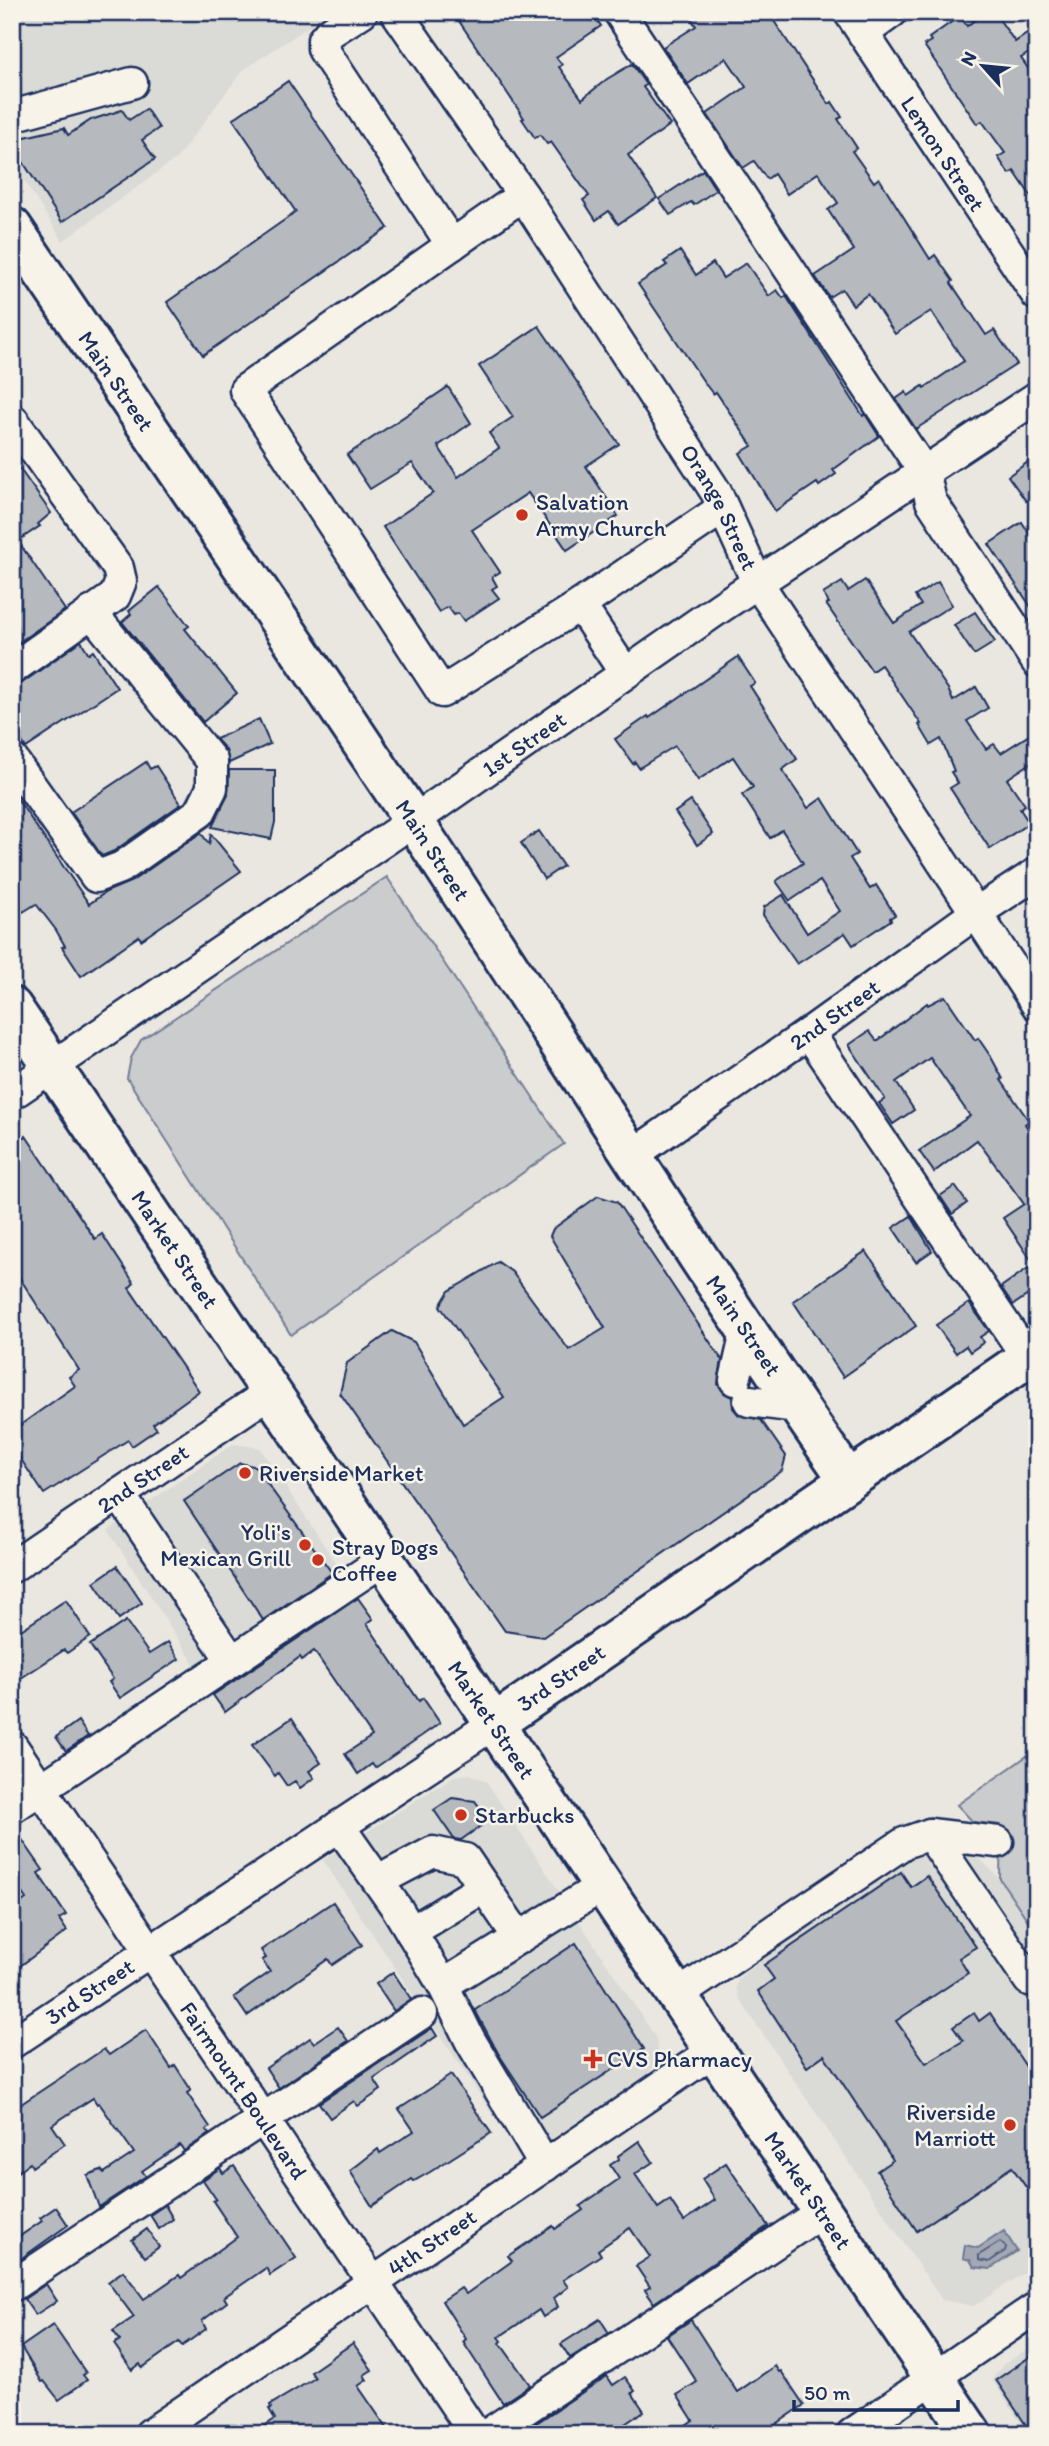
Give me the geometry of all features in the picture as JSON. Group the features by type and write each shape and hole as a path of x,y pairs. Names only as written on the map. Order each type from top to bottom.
{"main road":[{"name":"Main Street","path":"12,227 413,821 631,1156 848,1479"},
{"name":"Market Street","path":"12,1007 972,2434"},
{"name":"3rd Street","path":"495,1723 1032,1354"}],"street":[{"path":"362,12 329,33 323,40 323,49 452,245"},
{"name":"Orange Street","path":"396,12 523,195 708,481 757,582 1037,1005"},
{"path":"620,12 924,472 931,501 1037,662"},
{"path":"856,23 892,12"},
{"name":"Lemon Street","path":"856,23 1037,295"},
{"path":"12,116 132,83"},
{"path":"523,195 245,390 442,692 580,605 723,508"},
{"name":"1st Street","path":"12,1094 413,821 757,582 1037,397"},
{"path":"12,419 118,568 121,581 115,596 12,669"},
{"path":"580,605 625,673"},
{"path":"12,759 96,877 122,867 201,812 212,788 212,761 91,612"},
{"name":"2nd Street","path":"631,1156 809,1033 976,912 1037,873"},
{"path":"809,1033 1032,1354"},
{"path":"747,1328 742,1391 798,1407"},
{"name":"2nd Street","path":"12,1567 272,1391"},
{"path":"119,1494 232,1661"},
{"path":"12,1808 385,1559"},
{"name":"3rd Street","path":"12,2043 495,1723"},
{"name":"Fairmount Boulevard","path":"12,1746 475,2434"},
{"path":"339,1826 411,1932 443,1985 470,2040 545,2166"},
{"path":"678,1996 904,1843 930,1834 998,1842"},
{"path":"930,1834 1029,1980"},
{"path":"378,1881 433,1852 465,1859 519,1938"},
{"path":"443,1985 604,1885"},
{"path":"411,1932 484,1887"},
{"path":"12,2286 422,2013"},
{"name":"4th Street","path":"150,2434 715,2050"},
{"path":"488,2434 823,2211"},
{"path":"852,2434 1037,2307"}],"shaded area":[{"path":"12,12 331,12 243,70 177,158 63,241 12,162"},
{"path":"387,877 564,1144 291,1335 127,1078 131,1058 141,1040"},
{"path":"233,1444 260,1448 346,1578 202,1676 108,1530"},
{"path":"1037,1749 1037,1934 1000,1879 1001,1825 973,1822 957,1805"},
{"path":"470,1774 486,1781 656,2038 659,2057 648,2075 522,2158 323,1860 454,1776"},
{"path":"932,1853 980,1859 1000,1879 1037,1934 1037,2264 974,2306 942,2300 740,2000 736,1987 739,1978 767,1955 919,1855"},
{"path":"1037,2343 1037,2434 1028,2434 993,2381 995,2374 1005,2363"}],"water":[{"path":"1004,2231 1017,2251 990,2269 974,2267 970,2260 963,2258 965,2245 978,2248"}],"building":[{"path":"453,12 592,12 601,26 556,57 562,65 559,67 582,99 632,64 646,85 643,87 670,125 628,155 657,198 618,224 609,211 596,220 583,200 589,196 551,142 547,144 540,135 535,138"},
{"path":"687,12 768,12 829,104 832,102 842,117 838,119 857,148 852,151 874,182 879,178 930,259 935,255 986,335 994,330 1017,364 916,429 896,399 906,392 908,396 923,386 924,388 964,361 931,311 895,334 868,294 853,305 842,289 829,297 815,276 854,250 828,210 838,203 818,173 787,194 774,174 767,179 754,161 743,168 707,114 746,87 726,58 688,84 663,47 696,26"},
{"path":"985,12 994,12 1015,42 1037,27 1037,48 1021,58 1036,80 1032,83 1037,90 1037,205 1014,171 1009,174 998,157 1005,153 982,121 977,124 924,45 931,41 929,38 960,16 967,26"},
{"path":"288,81 388,228 203,355 167,302 296,212 233,119"},
{"path":"146,109 159,128 142,140 155,159 62,222 12,145 25,137 64,128 68,135 91,120 122,110 129,120"},
{"path":"703,170 716,190 694,205 691,202 670,215 659,199"},
{"path":"680,251 696,275 713,263 723,278 746,263 769,296 777,290 783,298 786,296 863,416 865,414 879,436 833,470 836,474 819,486 817,483 775,511 740,453 752,446 716,392 713,394 706,385 638,284 667,265 664,262"},
{"path":"539,326 619,444 586,466 618,516 567,550 528,493 472,530 500,572 492,577 497,586 492,589 499,598 464,621 448,607 439,612 383,527 433,493 412,463 370,489 347,455 448,387 471,423 438,446 458,477 499,448 489,433 513,417 479,366"},
{"path":"1037,456 1037,493 1026,501 1008,476"},
{"path":"12,458 51,513 38,524 40,526 18,541 65,610 12,647"},
{"path":"1022,522 1037,546 1037,616 989,544"},
{"path":"865,580 894,623 921,605 915,596 938,582 952,605 909,632 948,689 953,701 976,687 988,708 967,721 986,749 994,744 1001,753 1037,730 1037,759 1007,779 1025,805 1020,809 1029,823 990,849 950,788 958,783 951,772 954,771 941,739 931,745 919,725 921,724 881,665 872,671 826,604 829,603 823,594 842,582 848,591"},
{"path":"159,587 189,626 185,629 237,693 203,722 122,622 131,614 129,611"},
{"path":"975,612 995,642 974,655 954,625"},
{"path":"81,641 89,654 93,651 117,688 26,748 12,727 12,686 22,683"},
{"path":"738,657 755,683 750,686 797,759 782,770 808,808 822,798 857,854 850,858 870,889 876,885 895,915 853,945 845,933 797,964 763,915 764,907 783,895 807,933 840,911 820,881 790,901 776,881 803,863 782,830 770,838 742,795 753,787 733,757 698,780 675,746 639,768 615,739"},
{"path":"259,719 270,744 229,763 226,750 216,739"},
{"path":"146,762 150,769 156,766 181,804 114,851 102,856 71,812"},
{"path":"229,770 275,770 275,822 271,839 212,827 228,795"},
{"path":"12,791 89,904 106,892 132,881 201,833 209,844 211,834 241,871 141,940 139,936 81,976 62,947 65,946 56,930 36,904 23,912 12,896"},
{"path":"691,801 713,834 697,845 675,812"},
{"path":"539,831 563,866 544,879 521,843"},
{"path":"945,996 975,1040 978,1038 991,1057 1003,1079 1001,1080 1029,1121 1025,1124 1037,1142 1037,1289 1013,1305 1001,1287 1034,1264 1003,1218 1024,1204 977,1140 934,1172 919,1151 970,1116 930,1058 896,1082 914,1110 893,1124 879,1103 885,1099 849,1045 869,1031 877,1041 927,1003 928,1005"},
{"path":"26,1136 95,1239 102,1234 134,1283 129,1288 199,1391 153,1424 157,1429 132,1446 128,1440 44,1494 12,1446 12,1431 75,1386 69,1377 79,1370 12,1266 12,1146"},
{"path":"955,1186 967,1203 952,1214 940,1196"},
{"path":"598,1196 617,1202 722,1360 718,1384 724,1393 732,1397 733,1408 739,1415 761,1420 786,1456 782,1471 543,1637 505,1631 340,1393 347,1363 392,1331 414,1342 463,1424 504,1397 440,1306 449,1291 498,1262 512,1272 569,1350 605,1328 550,1236 553,1229"},
{"path":"911,1216 932,1251 916,1262 893,1228"},
{"path":"866,1251 916,1326 843,1377 793,1301"},
{"path":"969,1303 989,1331 980,1337 984,1342 970,1352 966,1346 956,1353 936,1325"},
{"path":"240,1463 262,1468 261,1475 332,1573 263,1620 184,1501"},
{"path":"117,1566 142,1603 119,1619 94,1582"},
{"path":"358,1598 373,1619 367,1624 419,1701 423,1698 440,1723 375,1768 372,1764 358,1774 345,1754 372,1736 314,1651 302,1660 300,1657 225,1712 213,1695"},
{"path":"66,1600 90,1637 67,1653 64,1650 12,1684 12,1636"},
{"path":"126,1621 149,1654 168,1642 179,1659 120,1698 109,1682 113,1679 90,1645"},
{"path":"292,1718 321,1763 309,1771 314,1778 300,1788 295,1781 287,1786 278,1773 275,1776 252,1745"},
{"path":"78,1721 88,1736 66,1751 56,1737"},
{"name":"Starbucks","path":"452,1798 475,1801 489,1820 461,1840 454,1839 434,1810"},
{"path":"12,1825 43,1870 38,1873 66,1915 59,1919 67,1931 12,1972 12,1909 26,1899 12,1879"},
{"path":"901,1872 911,1887 927,1876 976,1947 959,1958 968,1973 896,2021 926,2063 963,2041 953,2027 974,2013 979,2021 990,2013 1037,2083 1037,2203 1012,2167 917,2231 877,2171 893,2160 824,2055 807,2067 758,1991 774,1979 764,1965"},
{"path":"333,1902 362,1945 332,1965 328,1959 247,2016 234,1997 270,1972 262,1960 266,1958 261,1950"},
{"name":"CVS Pharmacy","path":"576,1943 644,2049 540,2117 498,2053 475,2010"},
{"path":"393,1972 411,1999 394,2011 376,1984"},
{"path":"338,2027 348,2041 279,2088 266,2068 310,2038 314,2043"},
{"path":"432,2028 437,2036 374,2079 381,2090 358,2106 354,2101 330,2118 319,2103"},
{"path":"146,2030 171,2068 175,2065 191,2090 187,2093 210,2127 206,2130 209,2134 184,2151 180,2145 142,2171 146,2176 99,2207 87,2175 101,2170 104,2173 134,2153 93,2098 52,2125 65,2144 32,2167 30,2163 12,2176 12,2110 104,2049 109,2055"},
{"path":"451,2075 491,2133 372,2206 350,2171 378,2149 380,2153 414,2131 399,2109"},
{"path":"639,2141 653,2162 635,2174 658,2208 670,2200 684,2221 715,2200 702,2179 726,2163 768,2226 654,2303 645,2290 650,2287 636,2266 650,2257 630,2228 598,2250 601,2255 563,2280 568,2287 554,2298 558,2307 543,2317 539,2310 499,2337 502,2341 500,2343 530,2385 503,2403 463,2342 466,2339 442,2301 461,2288 466,2294 512,2261 508,2256 583,2210 580,2206 619,2179 610,2165"},
{"path":"234,2166 296,2258 270,2275 266,2268 224,2297 227,2302 202,2321 206,2329 182,2346 179,2342 142,2368 140,2364 132,2370 114,2344 120,2340 113,2331 134,2317 108,2282 123,2271 144,2299 179,2275 181,2278 237,2237 213,2201 216,2199 203,2180 220,2168 223,2173"},
{"path":"165,2205 173,2219 159,2229 150,2215"},
{"path":"56,2207 68,2225 12,2265 12,2224 20,2236 42,2221 40,2218"},
{"path":"147,2229 159,2247 145,2257 132,2240"},
{"path":"46,2284 57,2301 35,2315 24,2299"},
{"path":"600,2319 609,2333 570,2358 561,2344"},
{"path":"691,2320 737,2392 775,2366 804,2405 762,2434 673,2434 693,2420 677,2395 697,2382 667,2336"},
{"path":"53,2325 86,2373 83,2375 87,2380 59,2400 44,2381 42,2382 21,2347"},
{"path":"353,2343 372,2370 364,2375 367,2380 358,2386 391,2434 252,2434 275,2419 269,2409 270,2405 315,2378 311,2372"},
{"path":"1037,2352 1037,2434 1032,2434 996,2380"},
{"path":"607,2376 613,2385 625,2377 644,2411 610,2434 523,2432"}],"place":[{"name":"Salvation Army Church","path":"522,515"},
{"name":"Riverside Market","path":"245,1473"},
{"name":"Yoli's Mexican Grill","path":"305,1545"},
{"name":"Stray Dogs Coffee","path":"318,1560"},
{"name":"Starbucks","path":"461,1815"},
{"name":"CVS Pharmacy","path":"593,2059"},
{"name":"Riverside Marriott","path":"1010,2125"}]}
